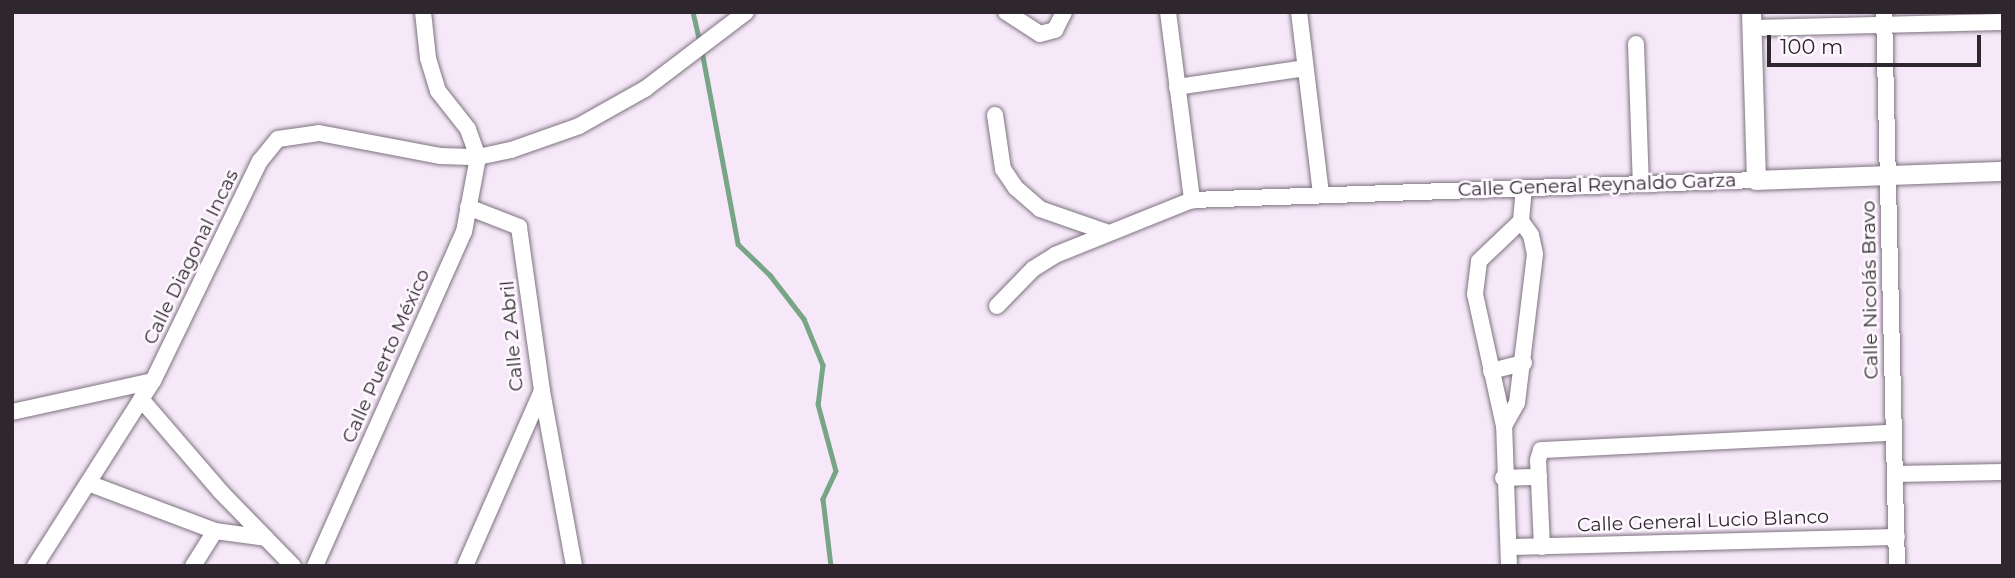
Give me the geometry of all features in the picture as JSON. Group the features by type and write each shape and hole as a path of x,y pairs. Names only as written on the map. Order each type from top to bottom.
{"main road":[{"path":"1751,20 1756,180"},
{"name":"Calle General Reynaldo Garza","path":"1756,180 2003,171"}],"street":[{"path":"423,12 428,58 438,90 468,129 478,157"},
{"path":"1006,12 1040,34 1055,30 1064,12"},
{"path":"1168,12 1192,200"},
{"path":"1298,12 1321,195"},
{"name":"Calle Diagonal Incas","path":"35,566 153,381 260,161 278,139 319,133 442,156 478,157 531,145 579,126 645,89 744,16"},
{"path":"1751,20 1884,18 2003,22"},
{"name":"Calle Nicolás Bravo","path":"1884,18 1898,566"},
{"path":"1636,44 1641,184"},
{"path":"1177,87 1305,68"},
{"path":"995,115 1003,169 1016,188 1040,209 1107,232"},
{"name":"Calle Puerto México","path":"315,566 454,256 478,157"},
{"name":"Calle General Reynaldo Garza","path":"997,306 1033,269 1107,232 1192,200 1756,180"},
{"path":"1504,426 1517,403 1524,363 1535,254 1531,235 1521,221 1524,188"},
{"name":"Calle 2 Abril","path":"465,566 542,391 519,227 468,207"},
{"path":"1509,566 1511,547 1503,478 1504,426 1475,294 1479,261 1521,221"},
{"path":"1491,371 1524,363"},
{"path":"12,412 153,381"},
{"path":"542,391 574,566"},
{"path":"141,399 293,566"},
{"path":"1542,547 1538,477 1541,450 1894,433"},
{"path":"1895,474 2003,472"},
{"path":"1503,478 1538,477"},
{"path":"88,483 215,531 266,538"},
{"path":"193,566 215,531"},
{"name":"Calle General Lucio Blanco","path":"1511,547 1897,537"}],"waterway":[{"path":"693,12 700,43"},
{"path":"702,51 738,244 770,275 804,319 823,365 818,404 836,471 823,499 831,566"}]}
